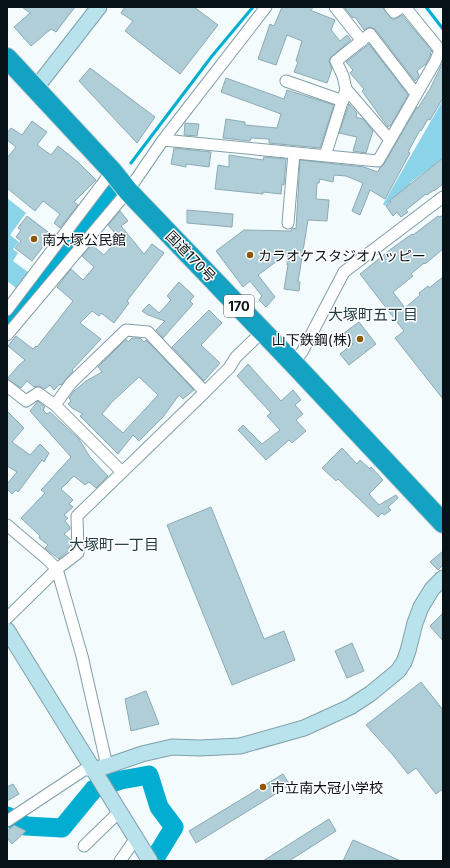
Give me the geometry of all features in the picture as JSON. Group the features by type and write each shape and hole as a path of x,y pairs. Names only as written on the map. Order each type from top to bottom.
{"highway":[{"name":"国道170号","path":"7,58 128,190 443,523"}],"street":[{"path":"36,88 99,7"},
{"path":"7,335 128,190 163,140 266,7"},
{"path":"335,7 362,41"},
{"path":"163,140 378,161 440,50 404,7 394,12 390,7"},
{"path":"325,156 346,89 343,76 336,61 370,34 416,94"},
{"path":"286,81 343,101"},
{"path":"346,89 390,140"},
{"path":"288,223 294,153"},
{"path":"7,310 112,171"},
{"path":"293,363 302,352 344,272 443,197"},
{"path":"55,405 71,383 126,330 148,332 206,392"},
{"path":"7,618 57,569 78,553 77,516 206,392 229,368 236,357 263,331"},
{"path":"7,386 26,401 38,393 55,405 122,472"},
{"path":"7,526 57,569 82,656 100,768"},
{"path":"7,821 84,770 100,768 142,754 172,747 200,748 240,746 304,728 357,703 398,670 404,662 421,607 432,589 443,578"},
{"path":"7,630 100,768 119,812 150,861"},
{"path":"84,846 119,812"},
{"path":"120,861 136,838"}],"shaded area":[{"path":"443,100 443,158 410,183 411,185 385,206 383,204"},
{"path":"7,198 26,213 10,235 19,242 13,249 18,253 13,261 28,272 16,288 7,281"}],"building":[{"path":"22,7 75,7 56,32 51,29 31,46 14,27 30,13"},
{"path":"125,7 194,7 218,25 180,74 125,31 133,21 121,13"},
{"path":"282,7 314,7 310,10 335,20 331,30 340,41 347,35 351,40 330,58 329,61 332,69 327,83 294,72 298,62 296,61 302,41 287,35 276,65 258,59 270,24 274,26"},
{"path":"344,7 383,7 392,19 402,15 432,51 426,64 417,71 419,75 415,81 375,29 369,27 364,30 355,17 353,18"},
{"path":"369,44 408,95 391,125 388,127 362,91 364,89 350,73 353,70 346,62"},
{"path":"443,62 443,98 430,120 428,119 421,131 420,130 408,152 410,153 385,199 370,190 360,215 352,211 363,183 346,176 334,175 333,182 320,179 319,183 317,183 316,199 329,200 327,221 308,220 298,282 300,282 299,291 284,289 288,265 288,253 258,275 275,297 266,307 259,300 262,296 250,281 243,287 216,251 244,230 291,231 292,228 296,229 300,160 364,167 378,172 417,107 418,108 430,89"},
{"path":"90,68 155,117 137,143 79,81"},
{"path":"226,78 284,99 287,90 334,105 320,148 269,143 269,139 251,138 250,141 223,138 226,119 245,122 245,125 277,128 281,114 221,92"},
{"path":"349,104 357,113 356,117 363,119 373,131 366,153 353,151 357,137 339,133"},
{"path":"32,121 47,132 37,145 51,155 58,146 78,162 96,180 74,202 78,205 60,228 54,223 60,214 43,201 35,211 7,188 7,158 16,147 7,140 7,133 11,128 22,135"},
{"path":"185,123 199,124 197,136 184,135"},
{"path":"174,148 211,152 209,167 186,164 186,167 171,164"},
{"path":"229,155 263,160 264,157 286,159 284,185 282,184 281,194 263,192 263,194 215,189 218,165 229,167"},
{"path":"443,158 443,184 434,191 427,195 426,194 406,210 408,212 401,217 397,212 393,216 386,206 391,202 389,201"},
{"path":"187,210 233,214 232,227 187,223"},
{"path":"120,211 128,221 121,226 144,254 152,244 164,253 127,301 129,303 114,323 101,313 99,316 92,311 80,323 101,339 72,370 73,371 61,385 60,384 54,390 50,385 45,389 39,386 34,387 27,381 21,388 7,379 25,360 8,346 16,336 33,349 36,346 37,347 73,301 57,287 71,269 83,280 94,267 82,256 92,245 104,255 119,238 108,225"},
{"path":"443,215 443,249 411,274 413,276 393,292 405,308 420,295 419,293 428,286 429,288 443,277 443,399 395,338 404,331 360,274 412,234 413,235 438,216 440,217"},
{"name":"南大塚公民館","path":"27,216 52,235 32,261 15,248 21,241 16,237 21,230 18,228"},
{"path":"179,282 194,296 190,301 193,304 163,338 156,330 165,321 148,315 142,311 149,304 159,313 171,300 167,296"},
{"path":"209,310 222,323 201,345 220,363 204,381 172,347"},
{"name":"山下鉄鋼(株)","path":"359,322 376,344 349,365 340,354 353,344 344,333"},
{"path":"132,338 140,338 144,342 146,340 194,390 183,399 179,395 163,417 139,441 133,435 118,454 80,416 83,414 68,404 71,401 69,398 74,391 86,381 102,372 98,367 126,339 128,342","holes":["139,377 158,395 123,433 102,414 112,402"]},
{"path":"248,364 281,401 293,390 301,400 295,405 303,414 296,420 306,431 292,443 289,440 266,460 238,430 243,425 262,444 280,430 267,416 271,413 237,376"},
{"path":"38,401 45,407 43,410 47,414 50,412 79,439 90,457 108,476 96,488 89,482 85,485 74,476 61,489 73,500 69,504 73,507 64,515 68,518 65,521 70,529 64,534 71,540 71,544 68,549 69,550 59,559 45,548 48,545 39,538 40,536 21,518 45,493 41,490 71,457 30,411"},
{"path":"7,411 24,428 12,442 30,455 40,444 49,453 44,462 42,460 18,492 16,490 12,494 7,489 7,484 17,472 7,466"},
{"path":"342,448 357,464 360,460 370,469 371,467 383,480 369,494 379,505 396,495 398,498 388,507 391,510 384,515 382,513 378,517 338,479 336,481 322,468"},
{"path":"211,507 264,639 284,631 295,660 232,685 167,525"},
{"path":"443,551 443,565 438,570 430,562"},
{"path":"443,613 443,641 430,626"},
{"path":"352,643 364,671 347,678 335,651"},
{"path":"421,682 443,710 443,789 436,794 416,768 408,774 366,725"},
{"path":"146,691 159,724 131,731 125,699"},
{"path":"283,774 290,785 196,843 189,831"},
{"path":"13,784 19,794 7,801 7,787"},
{"path":"329,819 336,831 289,861 263,861"},
{"path":"14,825 26,831 12,844 7,838 7,831"},
{"path":"353,840 401,861 343,861"}],"waterway":[{"path":"131,163 212,56 253,7"},
{"path":"426,7 443,29"},
{"path":"7,322 107,193"},
{"path":"7,816 26,826 62,828 94,789 121,780 149,775 159,807 174,827 157,855"}],"place":[{"name":"南大塚公民館","path":"34,239"},
{"name":"カラオケスタジオハッピー","path":"250,255"},
{"name":"山下鉄鋼(株)","path":"360,339"},
{"name":"市立南大冠小学校","path":"263,787"}],"district":[{"name":"大塚町五丁目","path":"373,314"},
{"name":"大塚町一丁目","path":"114,544"}]}
